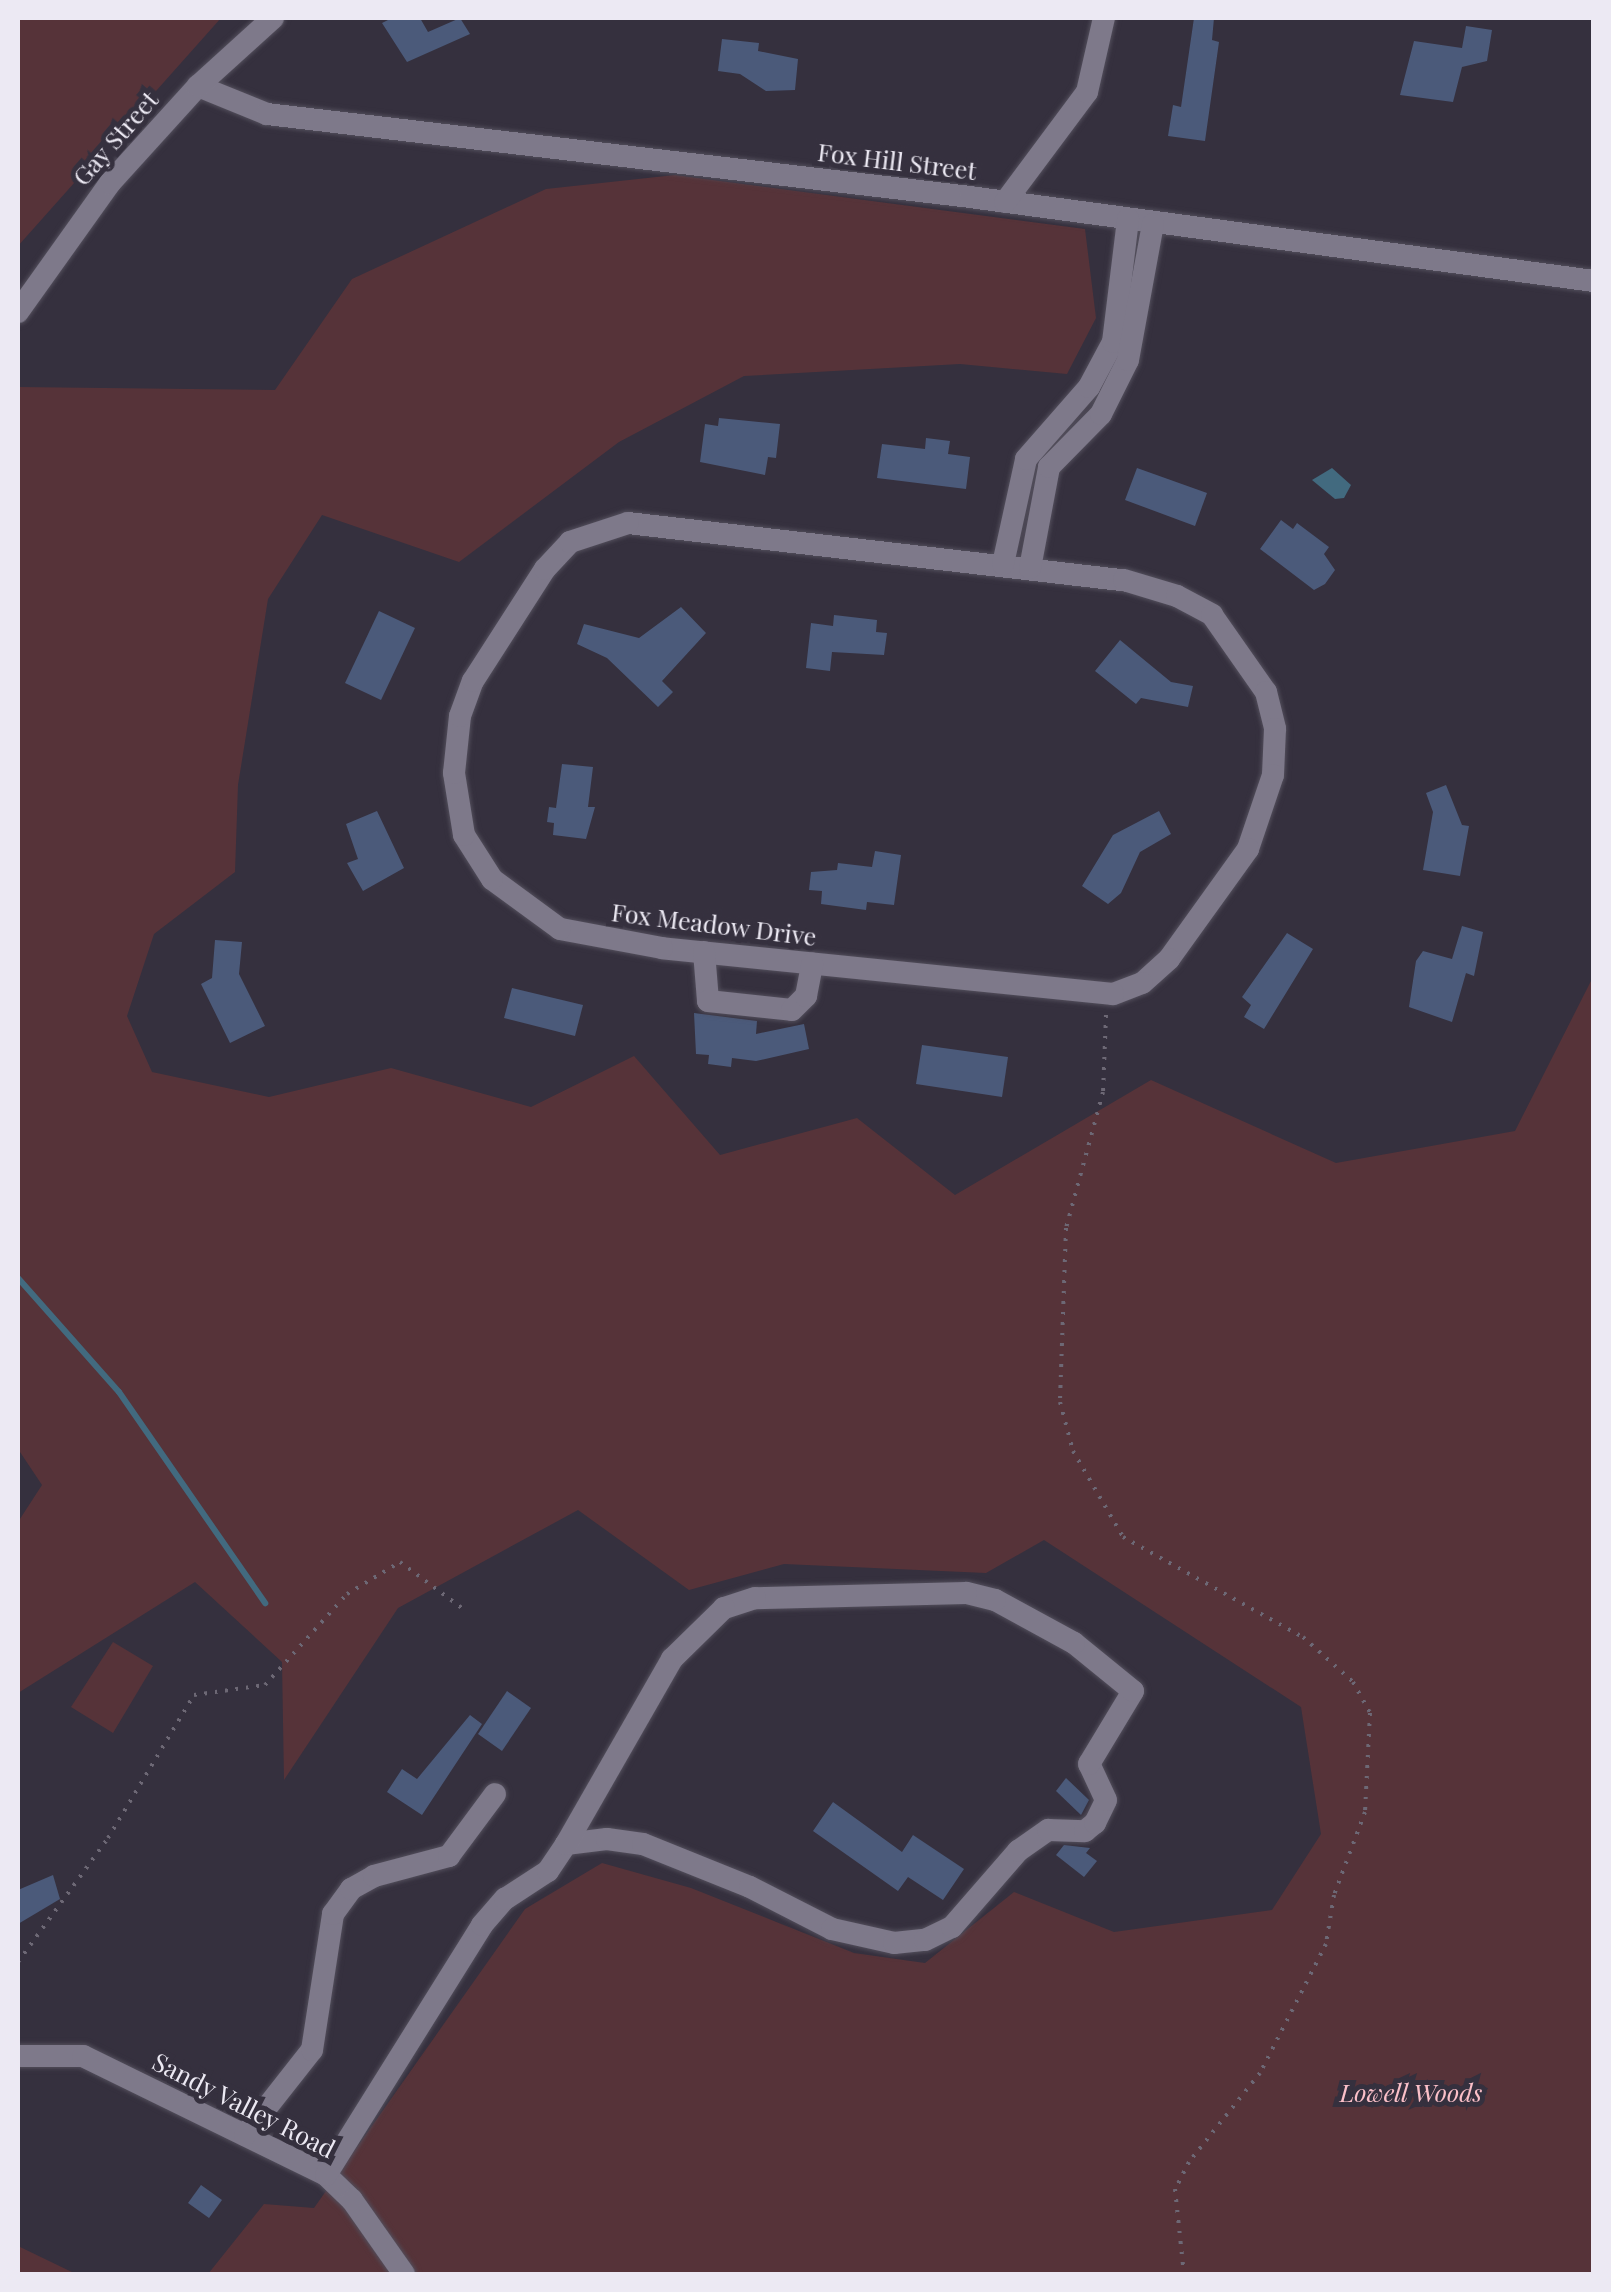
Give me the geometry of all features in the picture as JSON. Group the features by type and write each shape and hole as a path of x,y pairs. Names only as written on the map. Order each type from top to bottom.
{"street":[{"name":"Gay Street","path":"18,312 110,184 198,86 274,18"},
{"path":"1005,202 1088,92 1104,18"},
{"name":"Fox Hill Street","path":"198,86 239,107 286,116 1005,202 1594,281"},
{"path":"1002,564 1026,460 1089,387 1113,342 1128,219"},
{"path":"1030,568 1048,467 1101,414 1128,360 1153,224"},
{"name":"Fox Meadow Drive","path":"628,523 1002,564 1124,580 1212,615 1266,692 1275,729 1266,810 1218,897 1142,983 1106,995 704,952 560,930 492,879 464,835 454,774 460,716 526,591 570,542 628,523"},
{"path":"704,952 708,1001 792,1010 806,996 812,964"},
{"path":"326,2175 482,1925 505,1899 548,1871 672,1659 724,1608 755,1598 966,1593 995,1600 1074,1643 1133,1691 1089,1764 1106,1800 1095,1823 1085,1831 1048,1830 1018,1850 952,1927 925,1940 894,1944 832,1929 736,1880 643,1844 566,1844"},
{"path":"246,2135 312,2050 332,1914 351,1889 374,1876 449,1856 495,1794"},
{"name":"Sandy Valley Road","path":"18,2056 82,2056 326,2175 352,2200 404,2274"}],"path":[{"path":"1106,995 1103,1092 1066,1228 1060,1402 1073,1451 1123,1537 1303,1637 1353,1682 1370,1713 1365,1812 1334,1896 1326,1944 1260,2073 1175,2189 1184,2274"},
{"path":"18,1962 108,1838 194,1694 266,1685 347,1594 400,1562 463,1608"}],"green space":[{"path":"18,18 221,18 18,246"},
{"name":"Lowell Woods","path":"675,175 1085,229 1096,318 1067,374 960,364 744,376 619,442 459,562 322,515 268,599 238,785 235,872 154,934 127,1016 152,1072 269,1097 391,1068 531,1107 634,1056 720,1155 857,1118 955,1195 1151,1080 1336,1163 1515,1131 1593,977 1593,2274 208,2274 264,2204 314,2208 525,1909 602,1863 691,1888 854,1953 925,1963 1014,1892 1114,1932 1272,1910 1321,1834 1301,1707 1044,1540 986,1573 784,1564 689,1590 578,1510 398,1608 284,1780 282,1662 195,1582 18,1693 18,1522 42,1485 18,1449 18,387 275,390 352,279 546,189"},
{"path":"113,1642 153,1666 113,1733 71,1707"},
{"path":"18,2246 76,2274 18,2274"}],"water":[{"path":"1332,468 1351,485 1344,498 1335,499 1312,480"}],"building":[{"path":"392,18 420,18 428,32 460,18 470,34 407,62 382,23"},
{"path":"1194,18 1214,18 1212,40 1219,42 1205,141 1168,136 1173,105 1181,107"},
{"path":"1466,26 1492,30 1487,61 1462,67 1453,102 1400,95 1414,41 1462,48"},
{"path":"722,39 759,43 758,51 798,59 795,90 766,91 740,74 718,71"},
{"path":"719,418 780,424 776,458 768,457 765,475 700,462 705,424 718,426"},
{"path":"926,438 950,441 948,454 970,457 966,489 877,478 882,444 925,449"},
{"path":"1137,468 1207,493 1195,526 1125,500"},
{"path":"1281,520 1293,529 1297,523 1329,547 1324,554 1335,570 1325,584 1314,590 1260,549"},
{"path":"681,607 706,633 662,681 673,692 658,707 607,658 577,644 584,624 639,638"},
{"path":"379,611 415,628 381,700 345,683"},
{"path":"834,615 877,620 876,632 887,633 884,655 832,652 830,671 806,668 811,623 833,626"},
{"path":"1120,640 1171,682 1193,686 1188,707 1141,698 1136,704 1095,671"},
{"path":"562,764 593,767 588,807 595,807 586,839 553,835 554,823 547,822 549,807 556,808"},
{"path":"1446,785 1462,825 1469,826 1460,876 1423,870 1433,812 1426,793"},
{"path":"377,811 404,868 363,891 347,863 358,859 346,824"},
{"path":"1159,811 1171,834 1140,852 1121,893 1108,904 1082,886 1113,835"},
{"path":"875,851 901,855 894,905 867,902 866,910 821,904 822,891 809,890 811,872 837,870 838,863 872,867"},
{"path":"1462,926 1483,932 1474,976 1466,973 1452,1022 1409,1007 1416,961 1423,951 1452,959"},
{"path":"1287,933 1313,949 1264,1029 1244,1017 1251,1005 1242,997"},
{"path":"215,940 242,942 239,974 265,1026 230,1043 201,984 212,978"},
{"path":"512,988 583,1005 575,1036 504,1018"},
{"path":"694,1013 757,1021 756,1034 804,1024 809,1049 756,1061 732,1058 731,1067 708,1064 709,1055 696,1054"},
{"path":"922,1045 1008,1057 1002,1097 916,1084"},
{"path":"507,1691 531,1708 502,1751 478,1734"},
{"path":"470,1715 482,1724 422,1815 387,1792 402,1769 417,1779"},
{"path":"1066,1778 1089,1800 1081,1815 1056,1791"},
{"path":"833,1802 902,1852 913,1835 964,1869 943,1900 908,1877 898,1891 813,1831"},
{"path":"1064,1845 1090,1848 1086,1853 1097,1861 1084,1877 1056,1855"},
{"path":"53,1875 60,1899 18,1924 18,1890"},
{"path":"201,2185 222,2200 209,2218 188,2203"}],"waterway":[{"path":"18,1278 119,1392 265,1603"}]}
